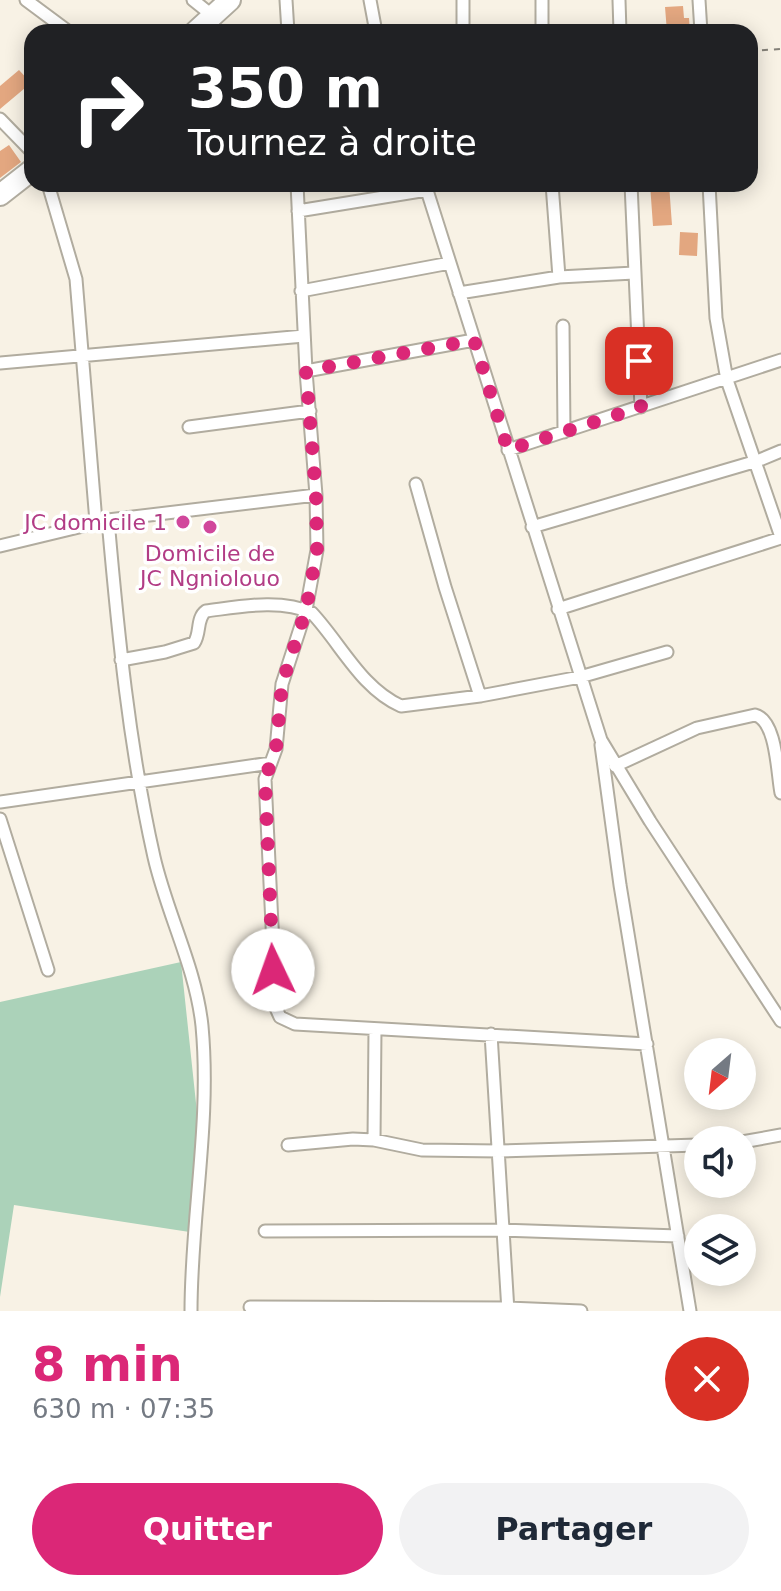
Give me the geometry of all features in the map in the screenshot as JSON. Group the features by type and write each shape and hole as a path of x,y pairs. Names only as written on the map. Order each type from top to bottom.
{"highway":[{"path":"204,24 230,0"},
{"path":"0,195 24,176"}],"street":[{"path":"26,0 58,24"},
{"path":"193,0 213,16"},
{"path":"286,0 288,24"},
{"path":"370,0 374,24"},
{"path":"463,0 463,24"},
{"path":"542,0 542,24"},
{"path":"619,0 620,24"},
{"path":"699,0 700,24"},
{"path":"0,119 24,144"},
{"path":"51,192 73,262 102,521 143,809 155,862 192,978 202,1025 206,1094 191,1311"},
{"path":"297,192 317,550 306,610 282,684 276,749 265,779 276,1008 280,1017 295,1024 647,1044"},
{"path":"298,211 399,192"},
{"path":"428,192 601,740 615,766 779,1013"},
{"path":"553,192 559,277"},
{"path":"631,192 641,407"},
{"path":"558,609 781,538 727,380 716,318 709,192"},
{"path":"301,291 450,263"},
{"path":"459,293 559,277 634,273"},
{"path":"563,326 564,432"},
{"path":"0,363 304,336"},
{"path":"306,371 474,340"},
{"path":"508,450 781,360"},
{"path":"189,427 310,411"},
{"path":"532,527 757,461 781,451"},
{"path":"416,484 480,696"},
{"path":"0,546 102,521 316,495"},
{"path":"121,660 194,643 200,631 200,619 206,611 257,606 306,610 319,621 359,673 391,702 401,706 480,696 580,677 667,652"},
{"path":"615,766 697,728 755,715 761,717 771,729 781,793"},
{"path":"601,740 612,838 690,1311"},
{"path":"0,802 271,763"},
{"path":"0,819 48,970"},
{"path":"374,1140 375,1029"},
{"path":"491,1034 508,1310"},
{"path":"756,1139 781,1135"},
{"path":"288,1145 353,1139 422,1150 684,1146"},
{"path":"265,1231 503,1230 678,1236"},
{"path":"250,1307 581,1311"}],"path":[{"path":"758,50 781,49"}],"green space":[{"path":"181,962 198,1122 196,1233 14,1205 0,1297 0,1002"}],"building":[{"path":"683,6 684,18 689,18 689,24 666,24 665,7"},
{"path":"19,70 24,75 24,89 0,109 0,86"},
{"path":"9,145 21,162 0,178 0,151"},
{"path":"651,192 670,192 672,225 653,226"},
{"path":"680,232 698,233 697,256 679,255"}],"place":[{"name":"JC domicile 1","path":"183,522"},
{"name":"Domicile de JC Ngniolouo","path":"210,527"}],"route":[{"path":"273,970 265,779 276,749 282,684 306,610 317,550 313,444 306,371 474,340 508,450 641,407 639,361"}]}
